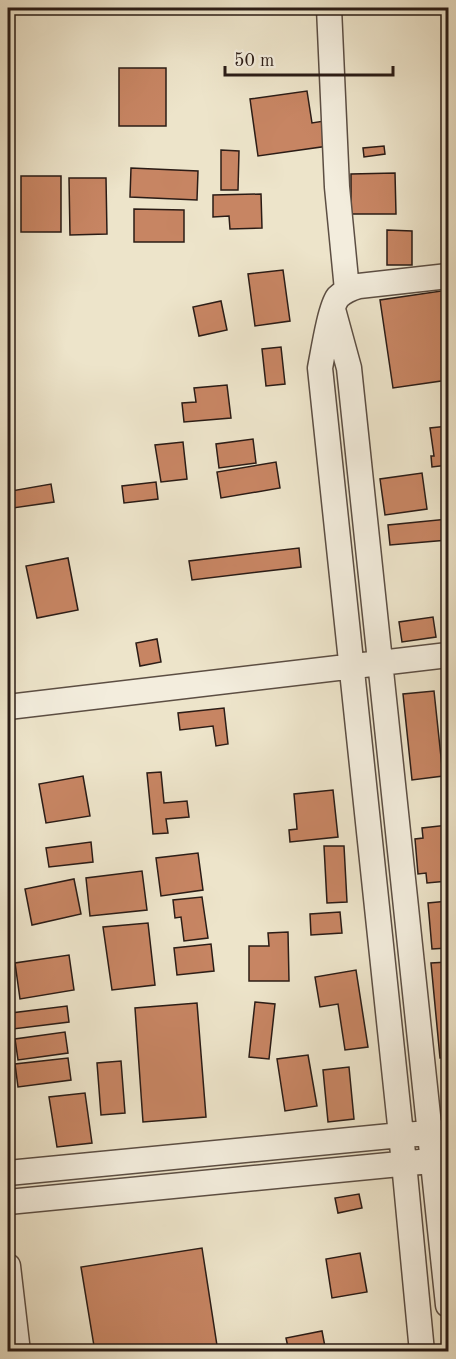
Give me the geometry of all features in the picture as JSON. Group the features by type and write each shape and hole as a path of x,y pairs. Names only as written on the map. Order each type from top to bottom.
{"street":[{"path":"329,8 340,299 380,662 440,1133 448,1305"},
{"path":"422,1352 320,368 340,299 359,286 448,276"},
{"path":"8,707 448,655"},
{"path":"8,1173 440,1133"},
{"path":"8,1202 441,1161"},
{"path":"8,1266 18,1352"}],"building":[{"path":"241,8 294,8 294,9 242,14"},
{"path":"119,68 166,68 166,126 119,126"},
{"path":"307,91 312,123 324,121 328,146 258,156 250,99"},
{"path":"384,146 385,154 364,157 363,148"},
{"path":"221,150 239,151 238,190 221,190"},
{"path":"131,168 198,171 197,200 130,197"},
{"path":"395,173 396,214 351,214 351,174"},
{"path":"21,176 61,176 61,232 21,232"},
{"path":"69,178 106,178 107,234 70,235"},
{"path":"261,194 262,228 230,229 229,216 213,217 213,195"},
{"path":"134,209 184,210 184,242 134,242"},
{"path":"387,230 412,231 412,265 387,265"},
{"path":"283,270 290,321 255,326 248,274"},
{"path":"448,290 448,380 393,388 380,300"},
{"path":"221,301 227,330 199,336 193,307"},
{"path":"281,347 285,384 266,386 262,349"},
{"path":"227,385 231,418 184,422 182,403 196,402 194,388"},
{"path":"448,426 448,465 432,467 431,456 434,456 430,428"},
{"path":"253,439 256,463 219,468 216,444"},
{"path":"183,442 187,479 161,482 155,445"},
{"path":"276,462 280,488 221,498 217,472"},
{"path":"422,473 427,509 385,515 380,479"},
{"path":"156,482 158,499 124,503 122,486"},
{"path":"51,484 54,502 13,508 11,491"},
{"path":"448,519 448,540 390,545 388,525"},
{"path":"299,548 301,567 192,580 189,561"},
{"path":"68,558 78,610 37,618 26,566"},
{"path":"433,617 436,637 402,642 399,622"},
{"path":"157,639 161,662 140,666 136,643"},
{"path":"434,691 443,776 412,780 403,694"},
{"path":"224,708 228,744 216,746 213,726 180,730 178,713"},
{"path":"161,772 164,803 187,801 189,817 166,819 168,833 153,834 147,773"},
{"path":"83,776 90,816 46,823 39,784"},
{"path":"333,790 338,837 290,842 289,830 297,829 294,794"},
{"path":"448,792 448,817 445,817 445,793"},
{"path":"448,825 448,881 427,883 426,873 418,874 415,839 423,838 422,828"},
{"path":"91,842 93,862 49,867 46,848"},
{"path":"324,846 344,846 347,902 327,903"},
{"path":"198,853 203,890 161,896 156,858"},
{"path":"142,871 147,910 90,916 86,878"},
{"path":"74,879 81,914 32,925 25,889"},
{"path":"202,897 208,938 184,941 181,917 175,918 173,900"},
{"path":"448,901 448,948 432,949 428,903"},
{"path":"340,912 342,933 311,935 310,914"},
{"path":"148,923 155,985 112,990 103,927"},
{"path":"288,932 289,981 249,981 249,946 269,946 268,933"},
{"path":"211,944 214,971 177,975 174,948"},
{"path":"69,955 74,990 20,999 15,963"},
{"path":"448,962 448,1057 440,1058 431,963"},
{"path":"356,970 368,1047 345,1050 338,1004 320,1007 315,977"},
{"path":"255,1002 275,1004 269,1059 249,1057"},
{"path":"197,1003 206,1117 143,1122 135,1008"},
{"path":"67,1006 69,1022 13,1029 11,1013"},
{"path":"65,1032 68,1053 18,1060 15,1039"},
{"path":"308,1055 317,1106 285,1111 277,1059"},
{"path":"68,1058 71,1080 18,1087 15,1064"},
{"path":"121,1061 125,1113 101,1115 97,1063"},
{"path":"349,1067 354,1119 328,1122 323,1070"},
{"path":"448,1083 448,1114 446,1114 442,1084"},
{"path":"85,1093 92,1143 57,1147 49,1097"},
{"path":"359,1194 362,1208 338,1213 335,1198"},
{"path":"202,1248 218,1352 95,1352 81,1267"},
{"path":"360,1253 367,1292 332,1298 326,1259"},
{"path":"322,1331 326,1352 289,1352 286,1338"}]}
